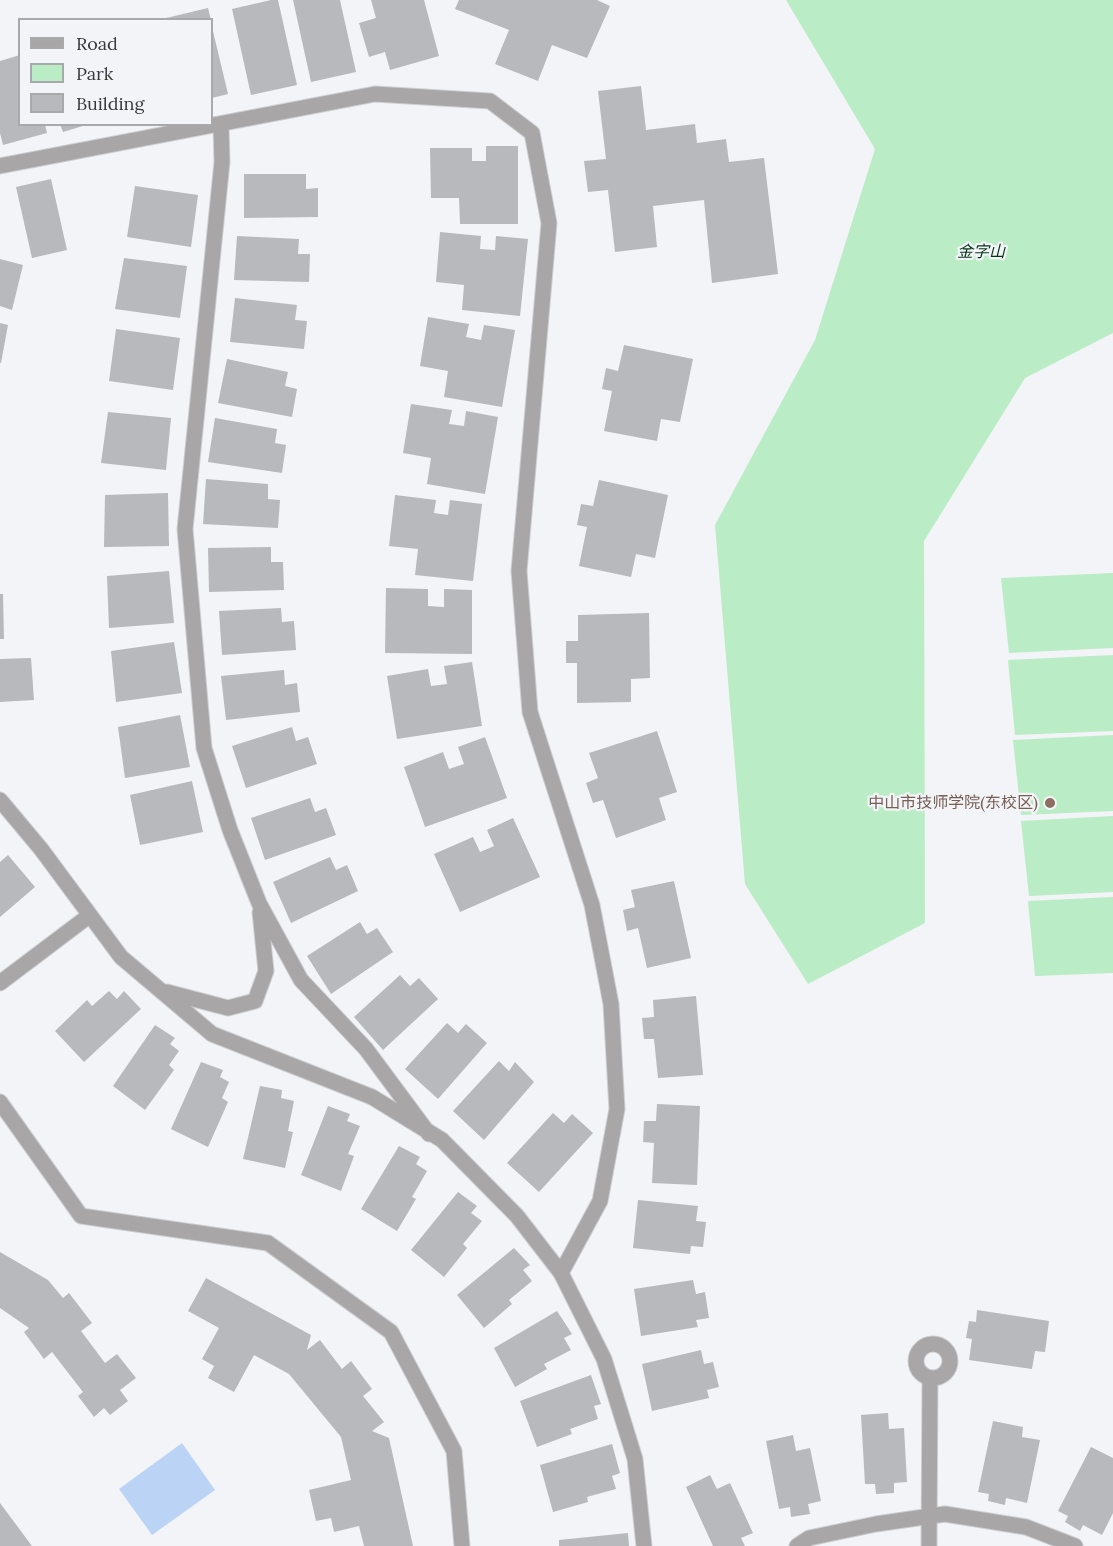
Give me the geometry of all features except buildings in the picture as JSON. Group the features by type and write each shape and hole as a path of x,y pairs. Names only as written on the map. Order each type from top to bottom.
{"street":[{"path":"0,166 375,94 490,101 532,133 549,223 519,571 530,712 592,905 611,1004 617,1109 600,1202 561,1273"},
{"path":"221,125 222,162 185,529 204,748 230,830 259,903 301,980 366,1049 429,1134"},
{"path":"0,800 41,849 121,957 212,1034 372,1097 442,1140 517,1216 561,1273 604,1359 635,1459 644,1546"},
{"path":"161,991 228,1008 255,1001 266,971 259,903"},
{"path":"0,983 90,915"},
{"path":"0,1102 81,1216 268,1243 391,1332 454,1451 462,1546"},
{"path":"929,1546 930,1378"},
{"path":"796,1546 809,1538 876,1524 945,1514 1026,1527 1075,1546"}],"green space":[{"name":"金字山","path":"786,0 1113,0 1113,333 1025,378 924,541 925,923 808,984 745,884 715,525 815,340 875,149"},
{"path":"1113,573 1113,648 1009,653 1001,578"},
{"path":"1113,655 1113,731 1015,735 1008,660"},
{"path":"1113,735 1113,811 1021,815 1013,740"},
{"path":"1113,816 1113,892 1029,896 1021,821"},
{"path":"1113,897 1113,973 1035,976 1028,901"}],"water":[{"path":"182,1443 215,1490 152,1535 119,1489"}],"place":[{"name":"中山市技师学院(东校区)","path":"1050,803"}]}
